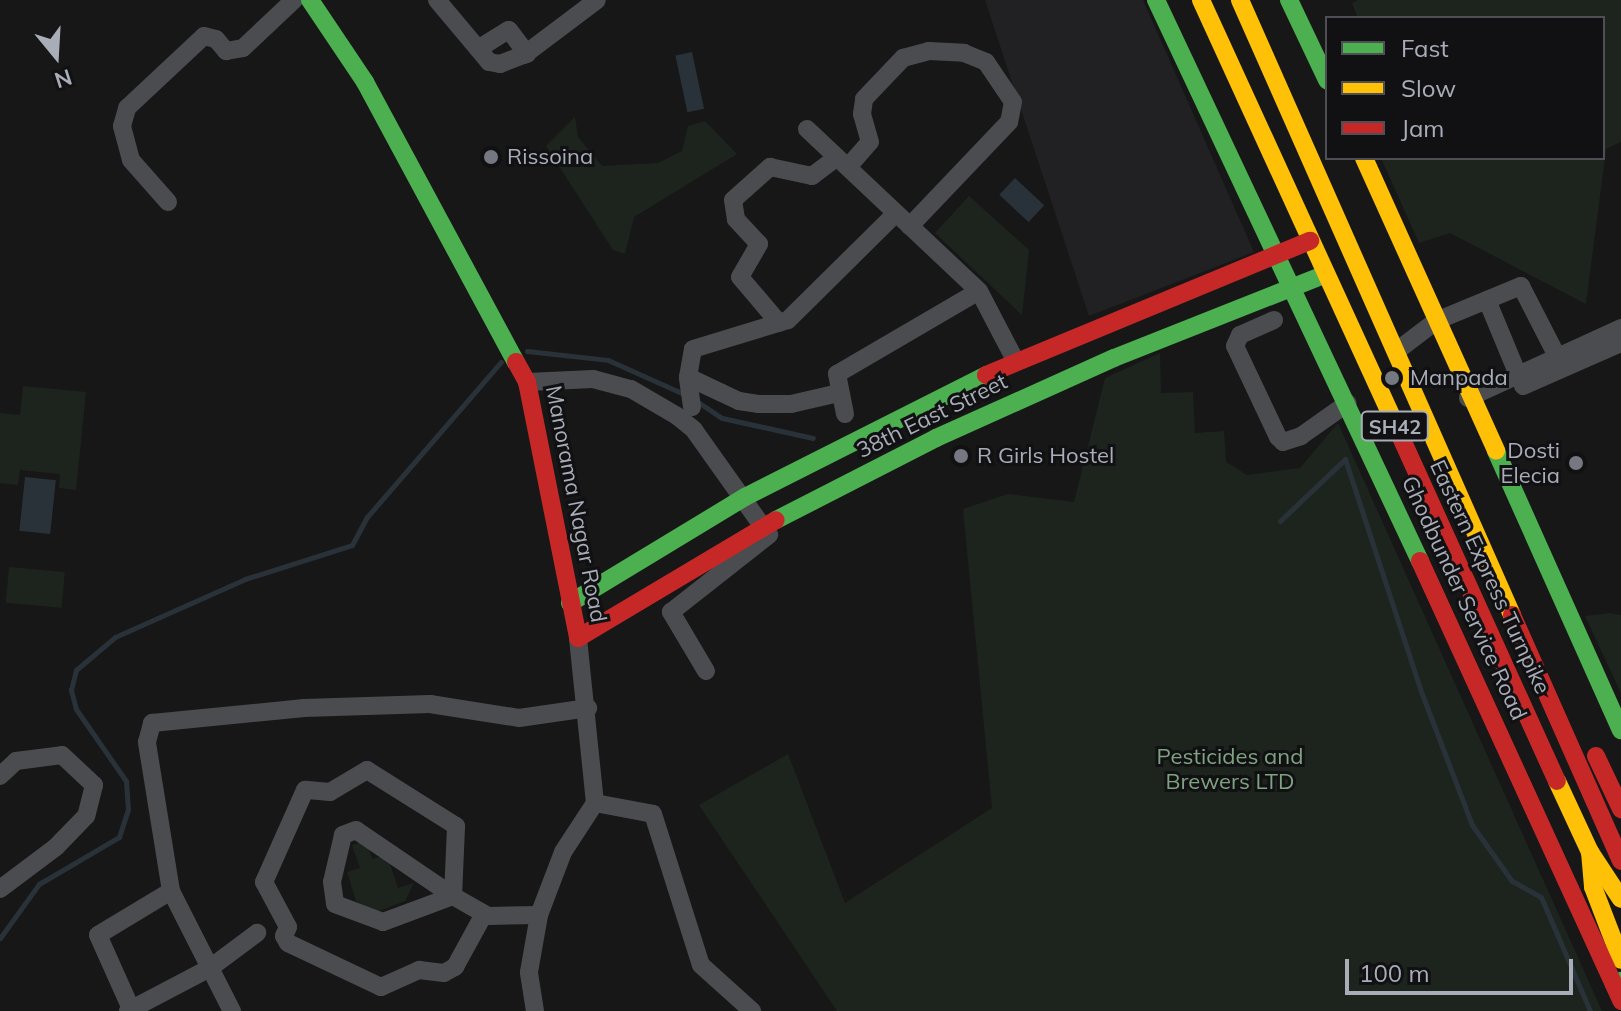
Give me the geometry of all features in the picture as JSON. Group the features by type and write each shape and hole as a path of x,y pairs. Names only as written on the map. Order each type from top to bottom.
{"street":[{"path":"168,202 131,160 122,126 127,108 204,36 216,39 226,51 243,48 294,0"},
{"name":"Manorama Nagar Road","path":"310,0 365,82 527,382 578,638 588,708 595,803"},
{"path":"437,0 489,62 500,64 527,54 597,0"},
{"name":"Ghodbunder Service Road","path":"1156,0 1295,286 1619,988"},
{"name":"Eastern Express Turnpike","path":"1201,0 1590,852 1593,887 1621,960"},
{"name":"Eastern Express Turnpike","path":"1240,0 1548,689 1574,708 1621,809"},
{"path":"1289,0 1325,76"},
{"path":"478,49 509,30 527,54"},
{"path":"692,407 688,377 693,349 700,345 779,323 788,320 1009,122 1013,102 986,62 964,53 929,51 903,58 864,99 862,114 870,142 842,162 812,176 770,167 733,200 736,219 759,244 740,277 779,323"},
{"path":"807,129 979,291 1015,360"},
{"path":"1365,160 1470,403 1621,730"},
{"name":"38th East Street","path":"570,603 745,497 1015,360 1310,241"},
{"name":"38th East Street","path":"578,638 936,438 1114,358 1326,274"},
{"path":"1398,350 1436,321 1525,288 1557,356"},
{"path":"845,414 837,374 979,291"},
{"path":"1487,300 1518,375"},
{"path":"1274,320 1240,335 1235,346 1278,437 1283,442 1301,436 1348,403"},
{"path":"1099,326 1114,358"},
{"path":"1470,403 1518,375 1621,328"},
{"path":"1470,403 1621,343"},
{"path":"688,377 739,401 758,404 791,404 839,393"},
{"path":"527,382 593,379 631,389 694,430 745,497 766,531 671,612 706,671"},
{"path":"1548,689 1621,861"},
{"path":"232,1011 171,891 147,742 156,720 430,704 519,718 588,708"},
{"path":"0,776 16,761 62,755 94,785 86,816 56,847 0,889"},
{"path":"453,896 456,826 367,770 330,792 305,790 264,882 288,927 284,936 288,943 381,987 419,970 444,973 455,967 484,914"},
{"path":"535,1011 529,972 539,915 563,852 595,803 653,814 701,965 752,1011"},
{"path":"453,896 410,909 393,922 335,904 332,882 343,835 356,830 484,914 508,919 539,915"},
{"path":"1590,852 1613,880 1621,899"},
{"path":"171,891 98,935 130,1011 210,968 257,933"}],"shaded area":[{"path":"985,0 1143,0 1254,252 1089,316"},
{"path":"692,52 704,109 687,112 675,56"},
{"path":"1015,178 1044,205 1029,222 999,195"},
{"path":"25,477 56,480 50,534 19,531"}],"green space":[{"path":"1358,0 1621,0 1621,142 1606,149 1605,157 1605,16 1357,16 1352,3"},
{"path":"575,117 578,137 602,166 658,163 682,151 688,126 705,121 737,154 634,217 625,254 613,250 546,146"},
{"path":"1382,160 1605,160 1586,304 1450,233 1419,243"},
{"path":"969,196 1029,250 1022,315 935,233"},
{"name":"Pesticides and Brewers LTD","path":"1160,353 1161,393 1193,392 1195,433 1224,431 1226,462 1247,475 1300,468 1338,423 1602,1011 837,1011 699,805 788,754 845,903 992,808 963,509 1008,494 1074,502 1105,378"},
{"path":"23,386 86,392 76,490 59,488 60,474 20,470 18,485 0,483 0,413 20,415"},
{"path":"9,567 65,572 62,608 6,603"},
{"path":"1621,615 1621,693 1585,616"},
{"path":"366,841 372,859 387,855 398,888 414,883 405,901 374,913 356,901 347,872 360,868 352,845"}],"waterway":[{"path":"527,351 608,360 686,395"},
{"path":"0,938 39,884 119,837 128,810 126,781 76,709 71,690 76,670 115,637 245,579 352,545 367,517 501,362"},
{"path":"695,400 722,418 813,438"},
{"path":"1280,521 1345,459 1422,694 1472,825 1512,881 1541,897 1590,1011"}],"traffic: fast":[{"path":"310,0 365,82 516,362"},
{"path":"1156,0 1420,561"},
{"path":"1289,0 1325,76"},
{"path":"776,520 936,438 1114,358 1326,274"},
{"path":"570,603 745,497 986,375"},
{"path":"1496,451 1621,730"},
{"path":"1614,984 1621,981"}],"traffic: slow":[{"path":"1201,0 1399,433"},
{"path":"1240,0 1512,615"},
{"path":"1365,160 1496,451"},
{"path":"1557,781 1590,852 1593,887 1621,960"},
{"path":"1590,852 1621,899"}],"traffic: jam":[{"path":"986,375 1310,241"},
{"path":"516,362 527,382 578,638 776,520"},
{"path":"1399,433 1557,781"},
{"path":"1420,561 1621,1001"},
{"path":"1512,615 1621,861"},
{"path":"1596,756 1621,809"}],"place":[{"name":"Rissoina","path":"491,157"},
{"name":"Manpada","path":"1392,378"},
{"name":"R Girls Hostel","path":"961,456"},
{"name":"Dosti Elecia","path":"1576,463"}]}
